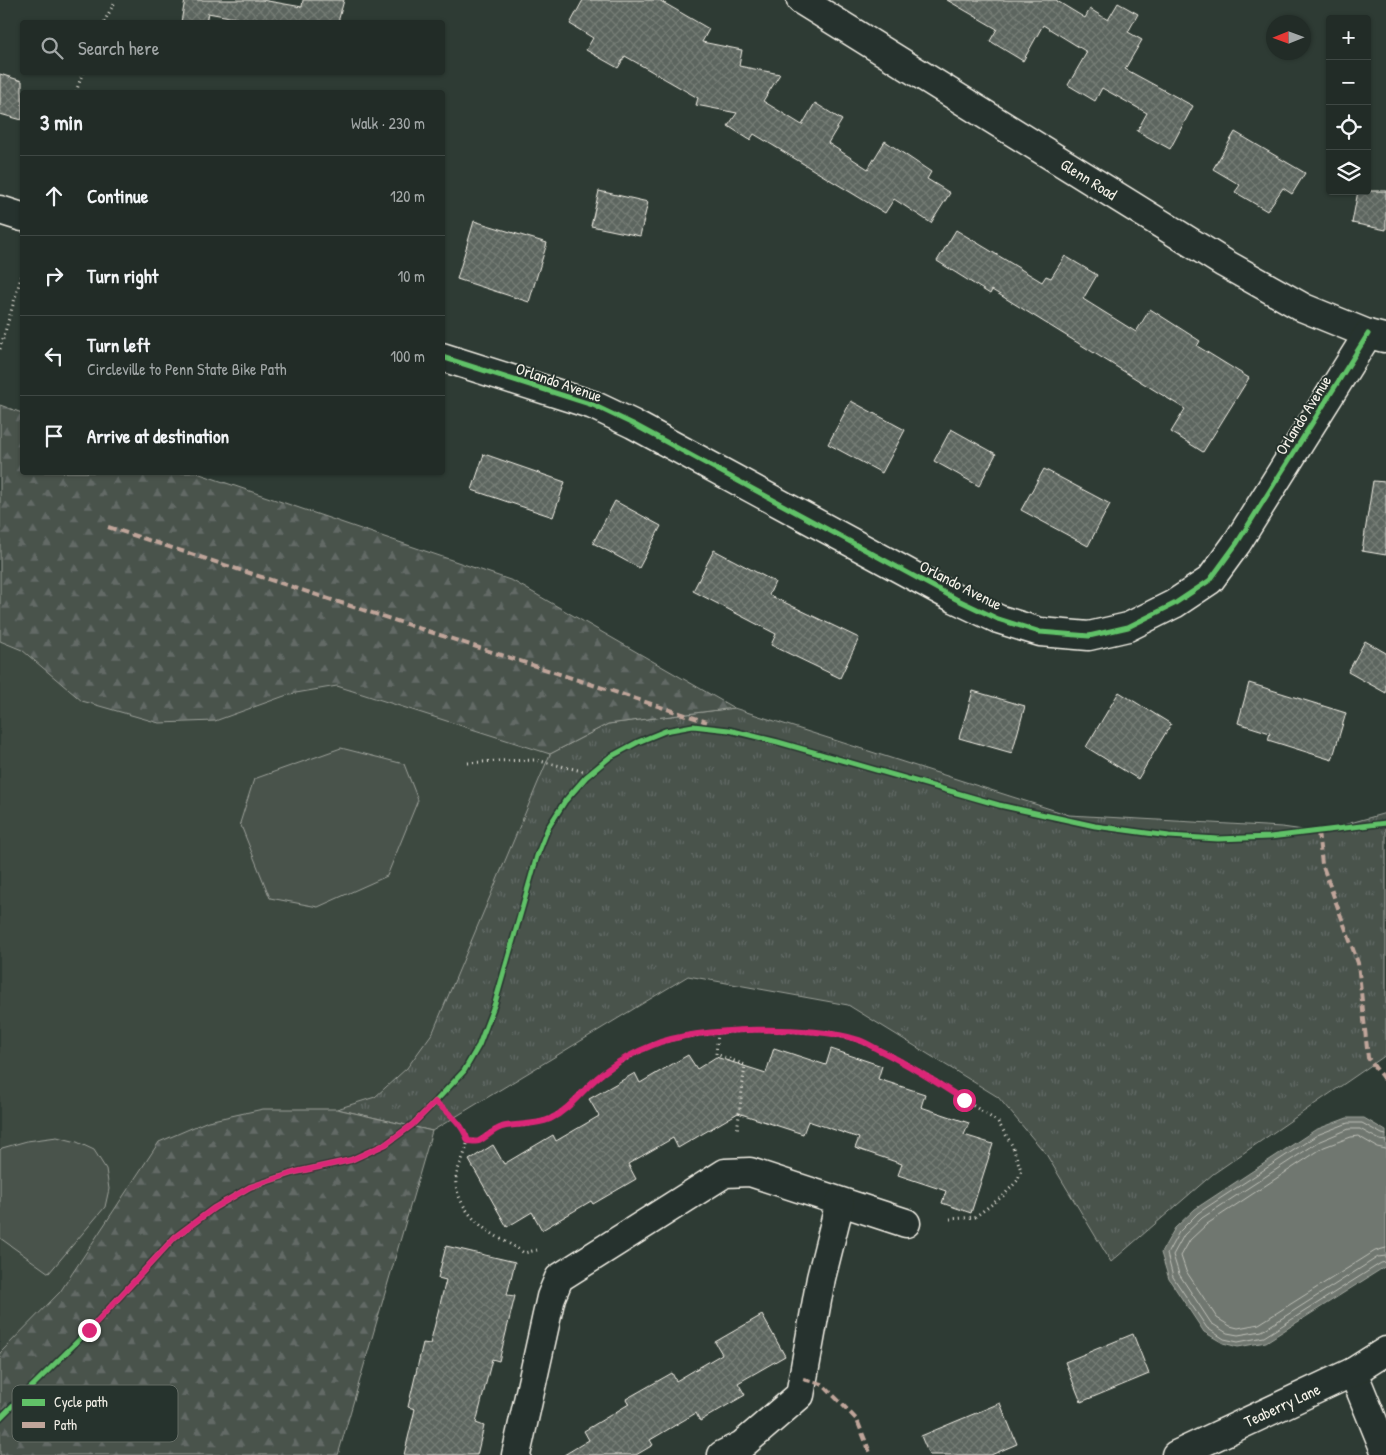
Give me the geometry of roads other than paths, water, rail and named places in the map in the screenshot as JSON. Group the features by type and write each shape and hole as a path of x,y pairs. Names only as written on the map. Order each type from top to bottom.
{"street":[{"name":"Glenn Road","path":"801,0 1224,263 1304,308 1377,336"},
{"path":"0,210 20,216"},
{"name":"Orlando Avenue","path":"445,358 593,405 633,424 956,599 998,619 1040,632 1089,636 1128,627 1174,604 1210,580 1377,336"},
{"path":"516,1455 551,1297 559,1278 725,1172 750,1172 906,1223"},
{"path":"722,1455 742,1445 800,1395 821,1278 840,1202"},
{"name":"Teaberry Lane","path":"1176,1455 1353,1372 1386,1351"},
{"path":"1353,1372 1386,1453"}],"water":[{"path":"1347,1118 1364,1118 1386,1131 1386,1266 1266,1342 1238,1347 1223,1343 1204,1332 1169,1279 1161,1253 1175,1228 1195,1209 1315,1130"}]}
